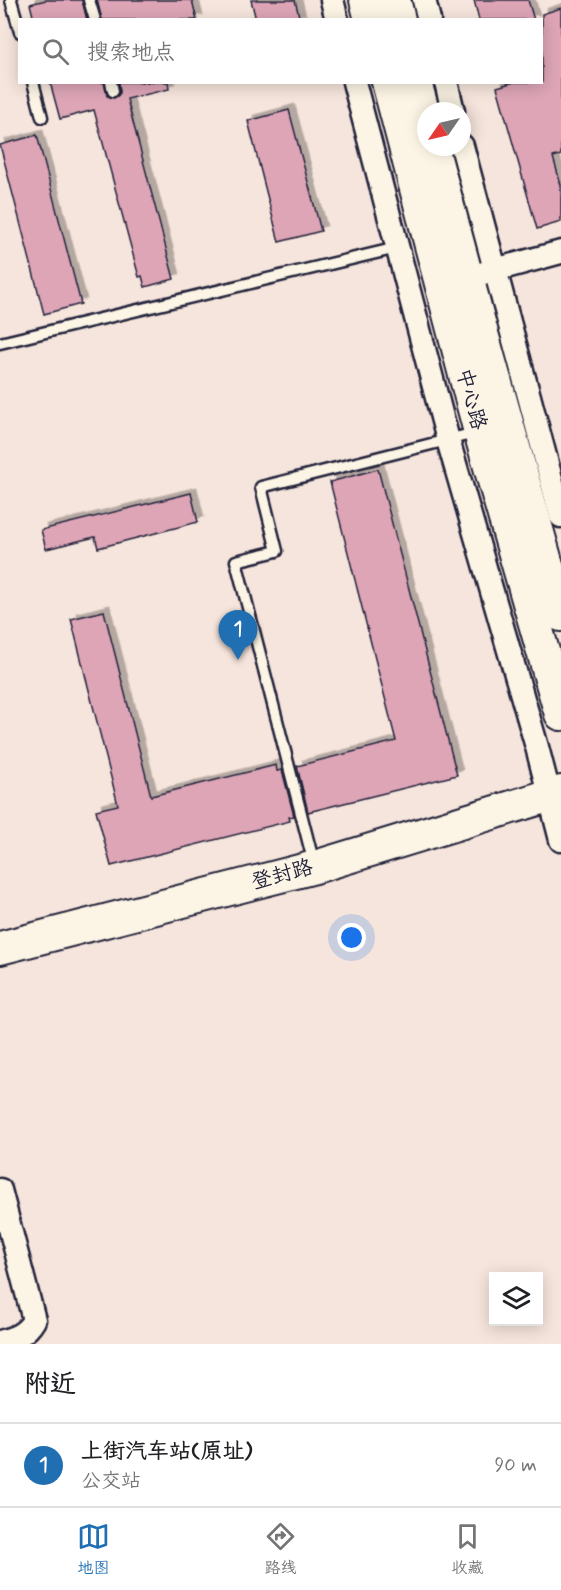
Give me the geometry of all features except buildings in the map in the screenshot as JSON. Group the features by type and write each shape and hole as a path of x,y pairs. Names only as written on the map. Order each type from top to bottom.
{"main road":[{"path":"366,0 370,18"},
{"path":"394,0 398,18"},
{"name":"中心路","path":"389,84 480,432 561,714"},
{"path":"416,84 421,102"},
{"name":"中心路","path":"435,156 481,274 561,615"},
{"name":"登封路","path":"0,948 315,867 555,794"}],"street":[{"path":"332,0 336,18"},
{"path":"424,0 428,18"},
{"path":"355,84 448,440 555,794 561,840"},
{"path":"446,84 451,102"},
{"path":"463,156 481,274 561,516"},
{"path":"481,274 561,252"},
{"path":"0,1190 34,1320 30,1328 19,1336 0,1342"}],"lane":[{"path":"11,0 18,25"},
{"path":"89,0 94,18"},
{"path":"34,84 42,117"},
{"path":"0,344 397,248"},
{"path":"315,867 236,561 277,551 261,487 480,432"}],"place":[{"name":"上街汽车站(原址)","path":"238,660"}]}
